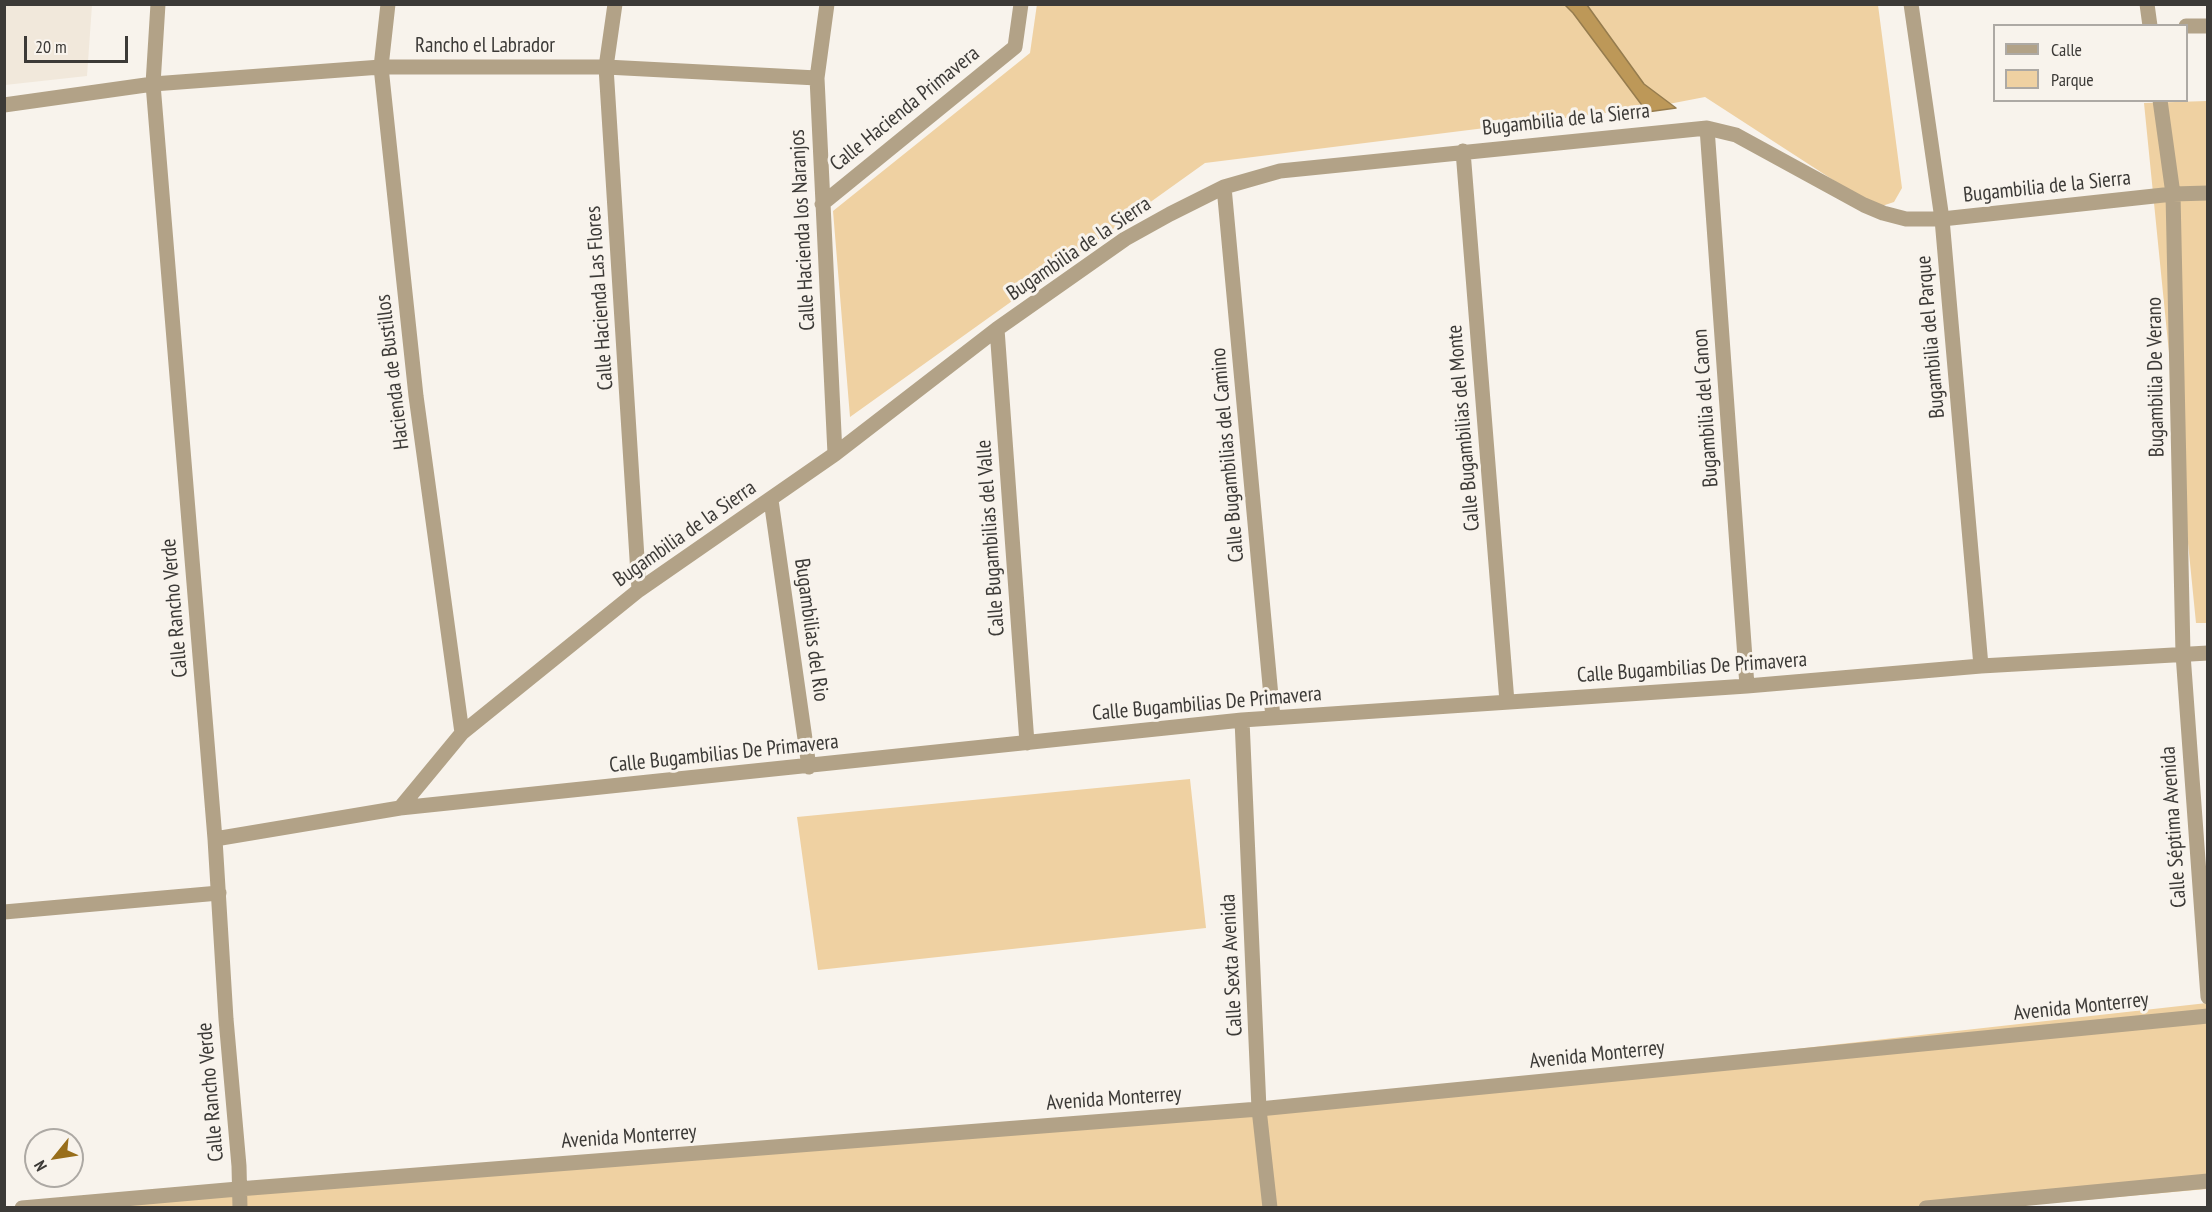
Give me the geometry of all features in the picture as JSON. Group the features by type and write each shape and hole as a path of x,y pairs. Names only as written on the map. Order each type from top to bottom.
{"street":[{"name":"Calle Rancho Verde","path":"158,4 153,84 215,839 226,1019 239,1166 240,1208"},
{"name":"Hacienda de Bustillos","path":"388,4 381,67 416,396 462,733"},
{"name":"Calle Hacienda Las Flores","path":"615,4 606,67 639,590"},
{"name":"Calle Hacienda los Naranjos","path":"826,4 817,78 835,454"},
{"name":"Calle Hacienda Primavera","path":"822,204 1015,47 1021,4"},
{"name":"Bugambilia del Parque","path":"1911,4 1942,219 1981,666"},
{"path":"2147,4 2150,24"},
{"path":"2188,26 2208,26"},
{"name":"Rancho el Labrador","path":"4,105 153,84 381,67 606,67 817,78"},
{"name":"Bugambilia De Verano","path":"2160,102 2173,194 2183,654"},
{"name":"Bugambilia de la Sierra","path":"400,808 462,733 639,590 835,454 997,329 1125,239 1224,187 1280,171 1707,128 1736,135 1883,213 1906,219 1942,219 2173,194 2208,194"},
{"name":"Bugambilia del Canon","path":"1707,128 1747,686"},
{"name":"Calle Bugambilias del Monte","path":"1462,151 1506,702"},
{"name":"Calle Bugambilias del Camino","path":"1224,187 1273,718"},
{"name":"Calle Bugambilias del Valle","path":"997,329 1027,743"},
{"name":"Bugambilias del Rio","path":"771,500 809,767"},
{"name":"Calle Bugambilias De Primavera","path":"215,839 400,808 1242,720 1747,686 1981,666 2208,653"},
{"name":"Calle Séptima Avenida","path":"2183,654 2208,997"},
{"name":"Calle Sexta Avenida","path":"1242,720 1260,1109 1270,1208"},
{"path":"4,912 219,893"},
{"name":"Avenida Monterrey","path":"22,1208 1260,1109 2208,1016"},
{"path":"1926,1208 2208,1181"}],"shaded area":[{"path":"4,5 92,5 87,76 5,85"},
{"path":"1565,5 1587,5 1644,84 1676,108 1647,112"}],"green space":[{"path":"1037,4 1878,5 1902,188 1894,202 1882,206 1864,200 1705,97 1653,107 1205,163 850,417 833,211 1030,53"},
{"path":"2207,101 2207,623 2196,623 2144,103"},
{"path":"1190,779 1206,928 818,970 797,817"},
{"path":"2207,1003 2207,1189 1994,1208 34,1208 1259,1109"}]}
